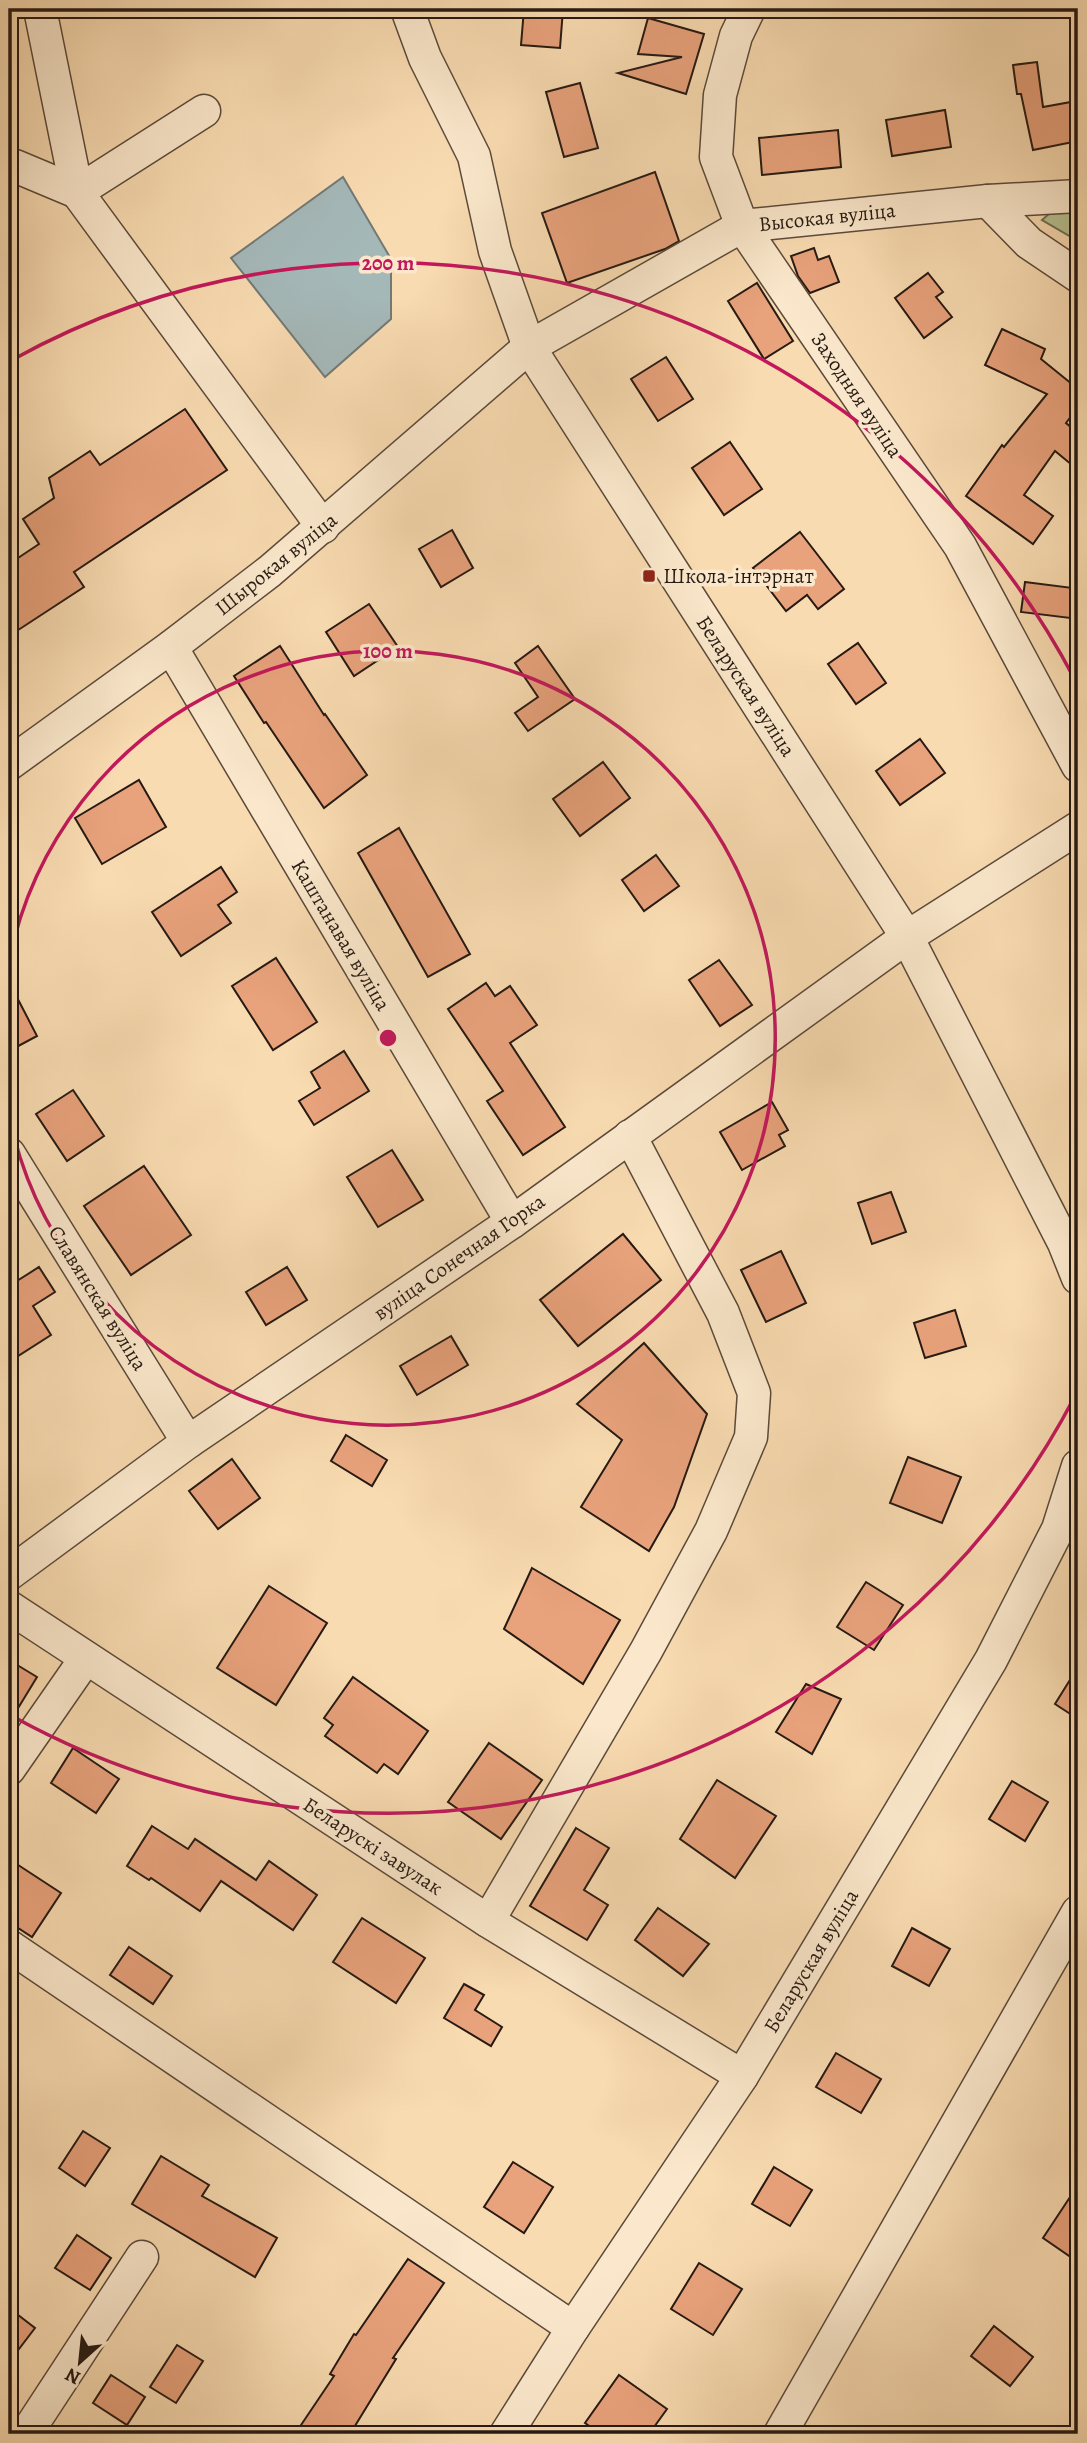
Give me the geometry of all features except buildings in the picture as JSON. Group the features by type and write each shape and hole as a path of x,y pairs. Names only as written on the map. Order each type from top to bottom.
{"street":[{"name":"Беларуская вуліца","path":"407,9 425,58 474,156 495,251 529,347 907,937 1064,1243 1078,1278"},
{"name":"Заходняя вуліца","path":"749,9 736,36 720,95 716,157 742,226 960,546 1078,766"},
{"path":"41,14 77,192 323,527"},
{"path":"77,192 204,111"},
{"path":"15,166 77,192"},
{"name":"Высокая вуліца","path":"529,347 742,226 988,201 1078,196"},
{"path":"988,201 1029,243 1078,275"},
{"name":"Шырокая вуліца","path":"9,764 171,647 323,527 529,347"},
{"name":"Каштанавая вуліца","path":"171,647 512,1222"},
{"name":"вуліца Сонечная Горка","path":"9,1574 188,1442 512,1222 907,937 1078,828"},
{"path":"488,1921 646,1651 705,1543 751,1437 754,1393 723,1313 630,1136"},
{"name":"Славянская вуліца","path":"9,1154 188,1442"},
{"name":"Беларуская вуліца","path":"506,2434 573,2328 742,2076 991,1660 1058,1529 1078,1466"},
{"name":"Беларускі завулак","path":"9,1607 488,1921 742,2076"},
{"path":"9,1769 86,1658"},
{"path":"780,2434 1078,1912"},
{"path":"9,1946 573,2328"},
{"path":"26,2426 142,2257"}],"green space":[{"path":"1069,196 1078,196 1078,241 1042,220"}],"shaded area":[{"path":"343,177 391,259 391,319 325,377 231,258"}],"place":[{"name":"Школа-інтэрнат","path":"649,576"}]}
